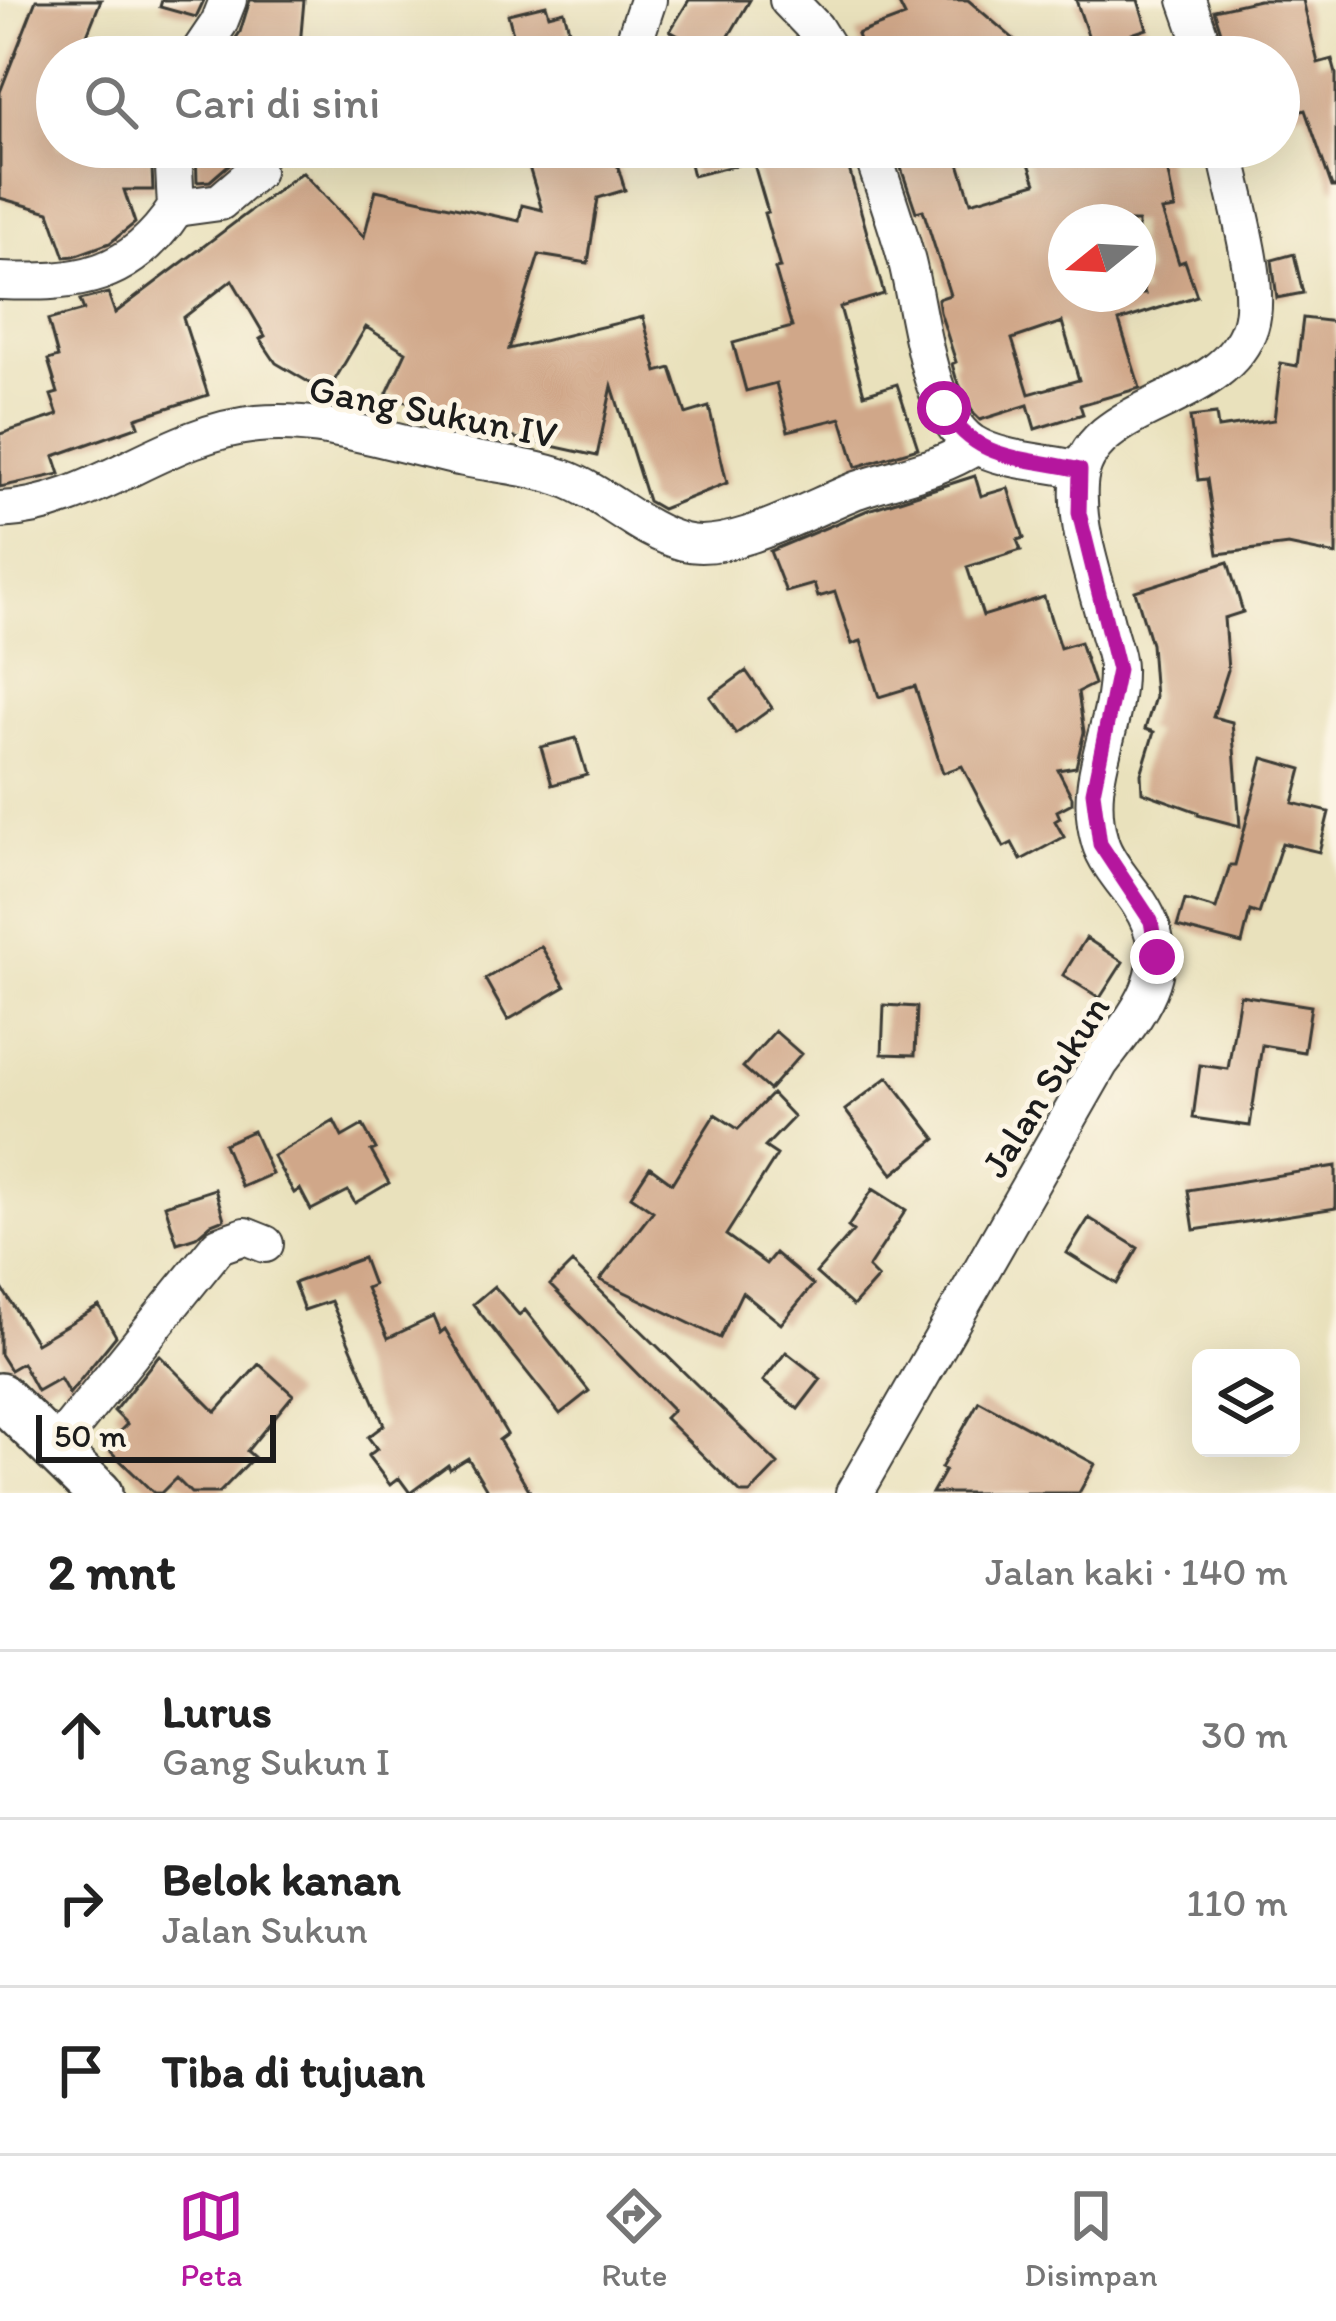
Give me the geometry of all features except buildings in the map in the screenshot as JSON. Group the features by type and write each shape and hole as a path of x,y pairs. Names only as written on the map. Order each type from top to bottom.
{"main road":[{"path":"0,1396 100,1493"}],"street":[{"path":"210,36 228,0"},
{"path":"636,36 648,0"},
{"path":"788,0 820,36"},
{"path":"1187,0 1200,36"},
{"path":"0,281 81,280 123,260 158,235 176,208 174,168"},
{"path":"877,168 907,260 933,376 959,432 976,446 1080,470 1086,453 1099,439 1197,386 1229,360 1250,328 1255,293 1229,168"},
{"path":"176,208 220,202 256,171"},
{"name":"Gang Sukun IV","path":"0,510 31,509 190,439 260,423 295,425 564,478 665,534 701,544 739,537 862,489 918,475 976,446"},
{"name":"Jalan Sukun","path":"854,1493 1100,1064 1148,999 1157,957 1151,921 1100,844 1093,792 1118,670 1079,513 1080,470"},
{"path":"54,1449 218,1245 244,1236 265,1244"}],"route":[{"path":"944,408 959,432 976,446 1080,470 1079,513 1118,670 1093,792 1100,844 1151,921 1157,957"}]}
